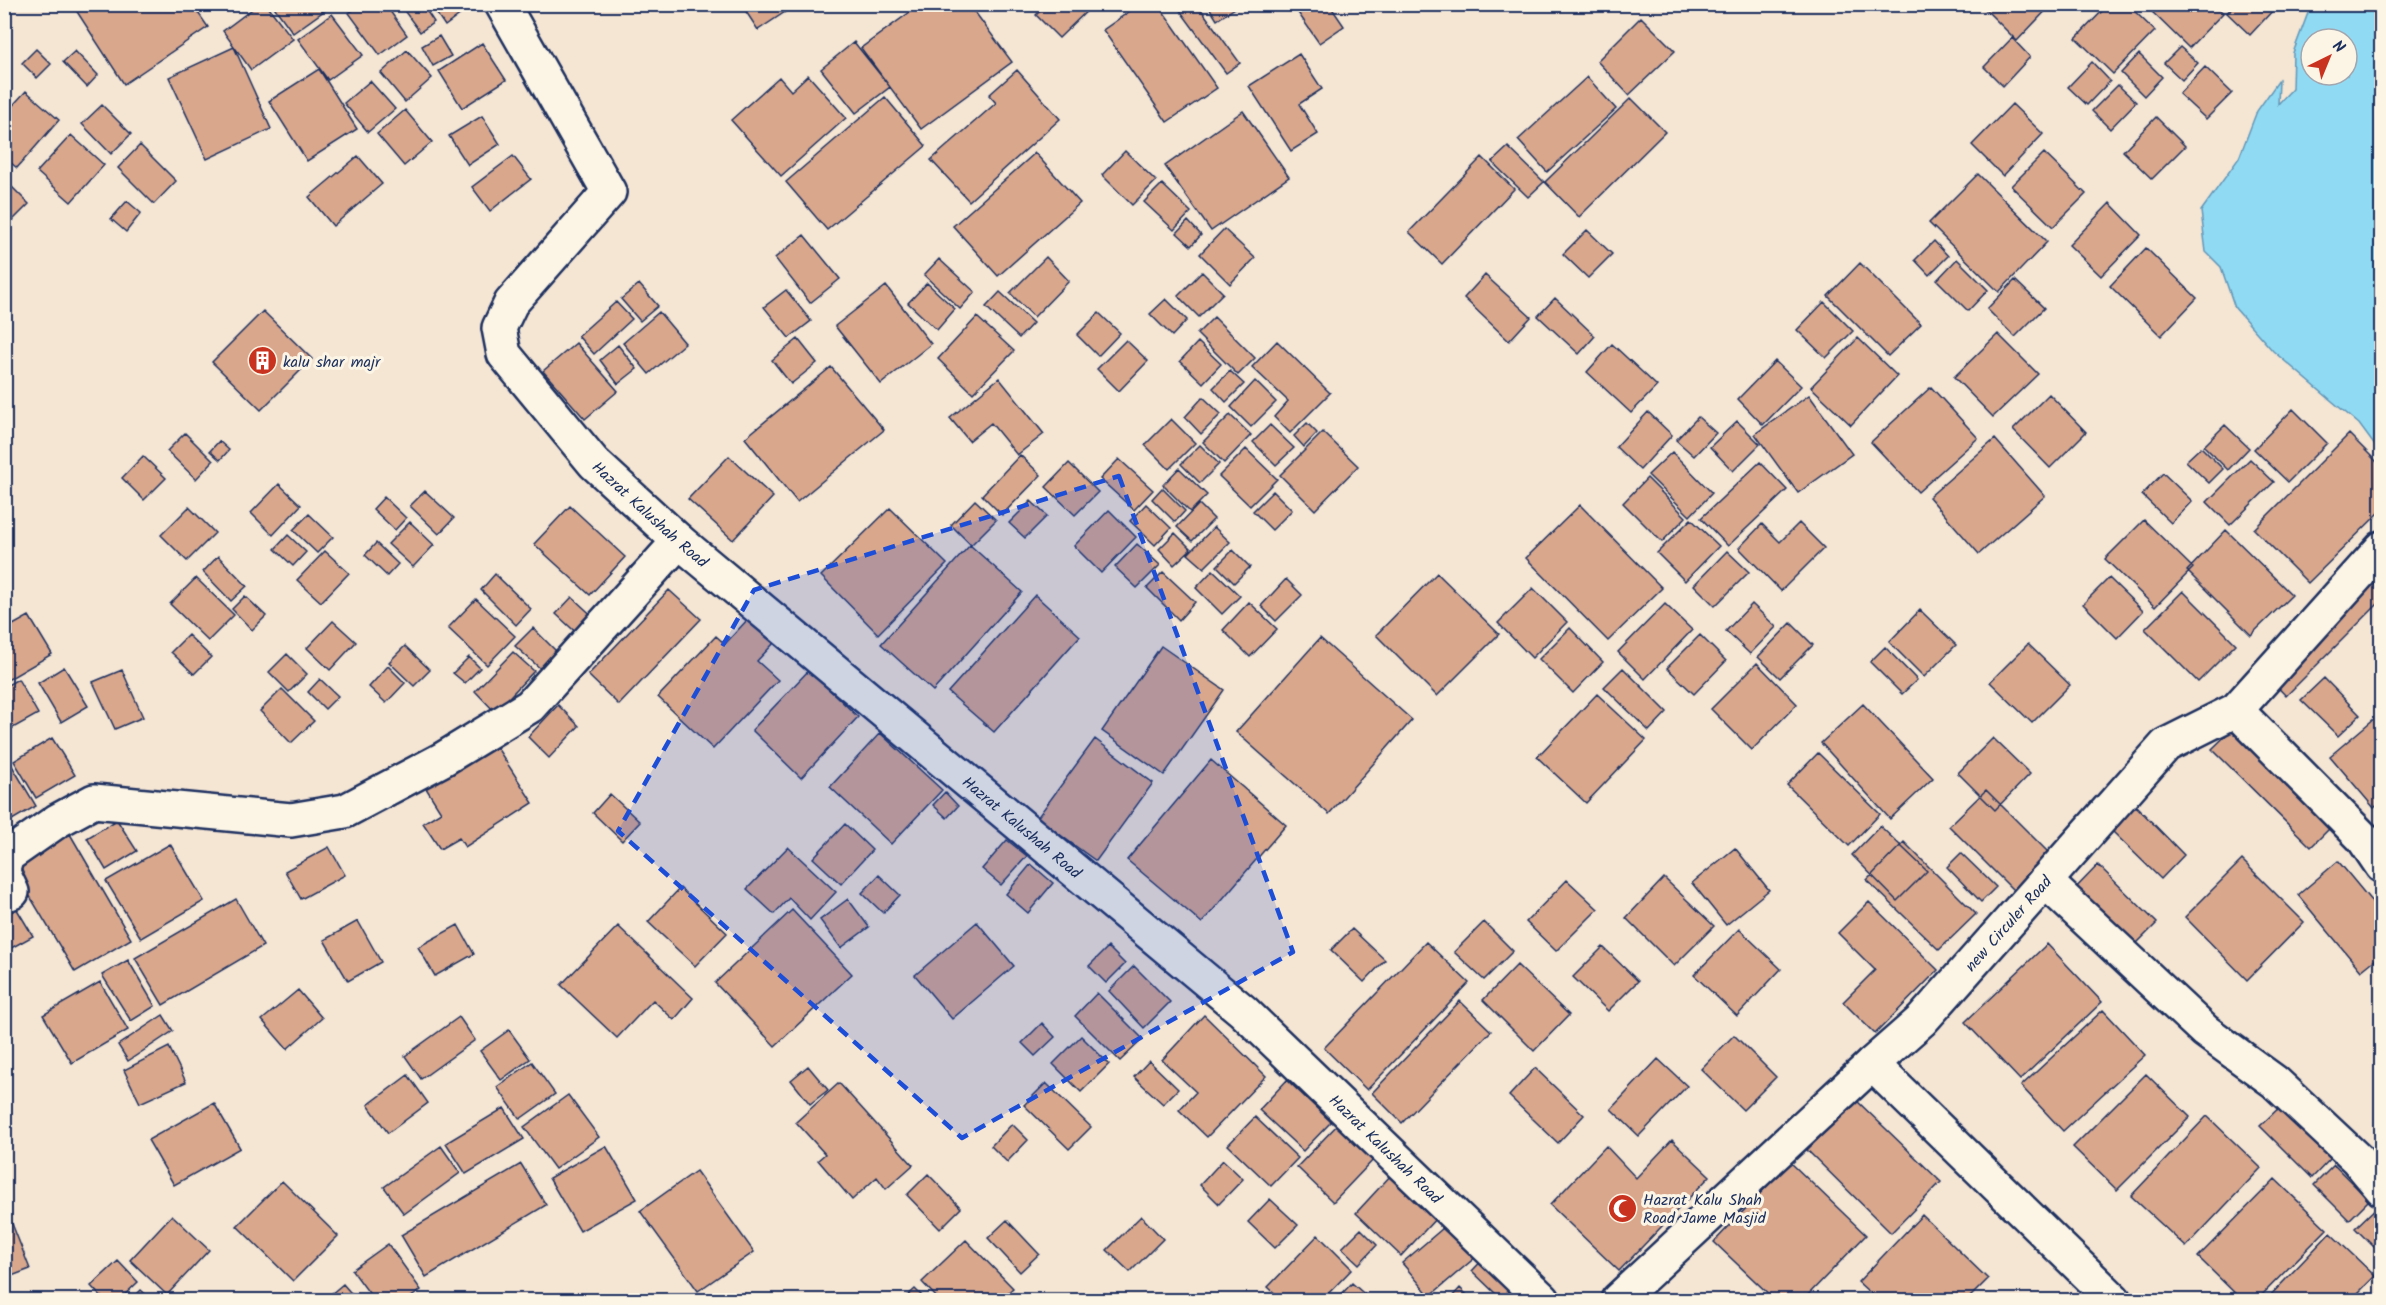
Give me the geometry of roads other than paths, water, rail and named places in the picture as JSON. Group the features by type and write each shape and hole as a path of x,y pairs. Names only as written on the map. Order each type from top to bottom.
{"street":[{"name":"Hazrat Kalushah Road","path":"502,4 609,192 511,303 500,328 504,354 594,463 679,541 1243,1011 1543,1300"},
{"path":"4,866 7,856 57,821 94,801 291,820 345,811 443,759 530,706 679,541"},
{"name":"new Circuler Road","path":"1618,1300 1922,1020 2166,745 2236,710 2382,548"},
{"path":"2236,710 2363,838 2382,866"},
{"path":"4,875 12,892 4,895"},
{"path":"2045,881 2205,1031 2275,1083 2357,1159 2382,1189"},
{"path":"1872,1064 2114,1300"}],"water":[{"path":"2379,4 2381,7 2381,454 2359,424 2273,351 2235,308 2221,267 2206,252 2201,211 2239,158 2257,111 2279,80 2278,104 2292,89 2293,53 2299,37 2299,87 2359,87 2359,27 2303,27 2311,5"}],"place":[{"name":"kalu shar majr","path":"262,361"},
{"name":"Hazrat Kalu Shah Road Jame Masjid","path":"1622,1208"}]}
